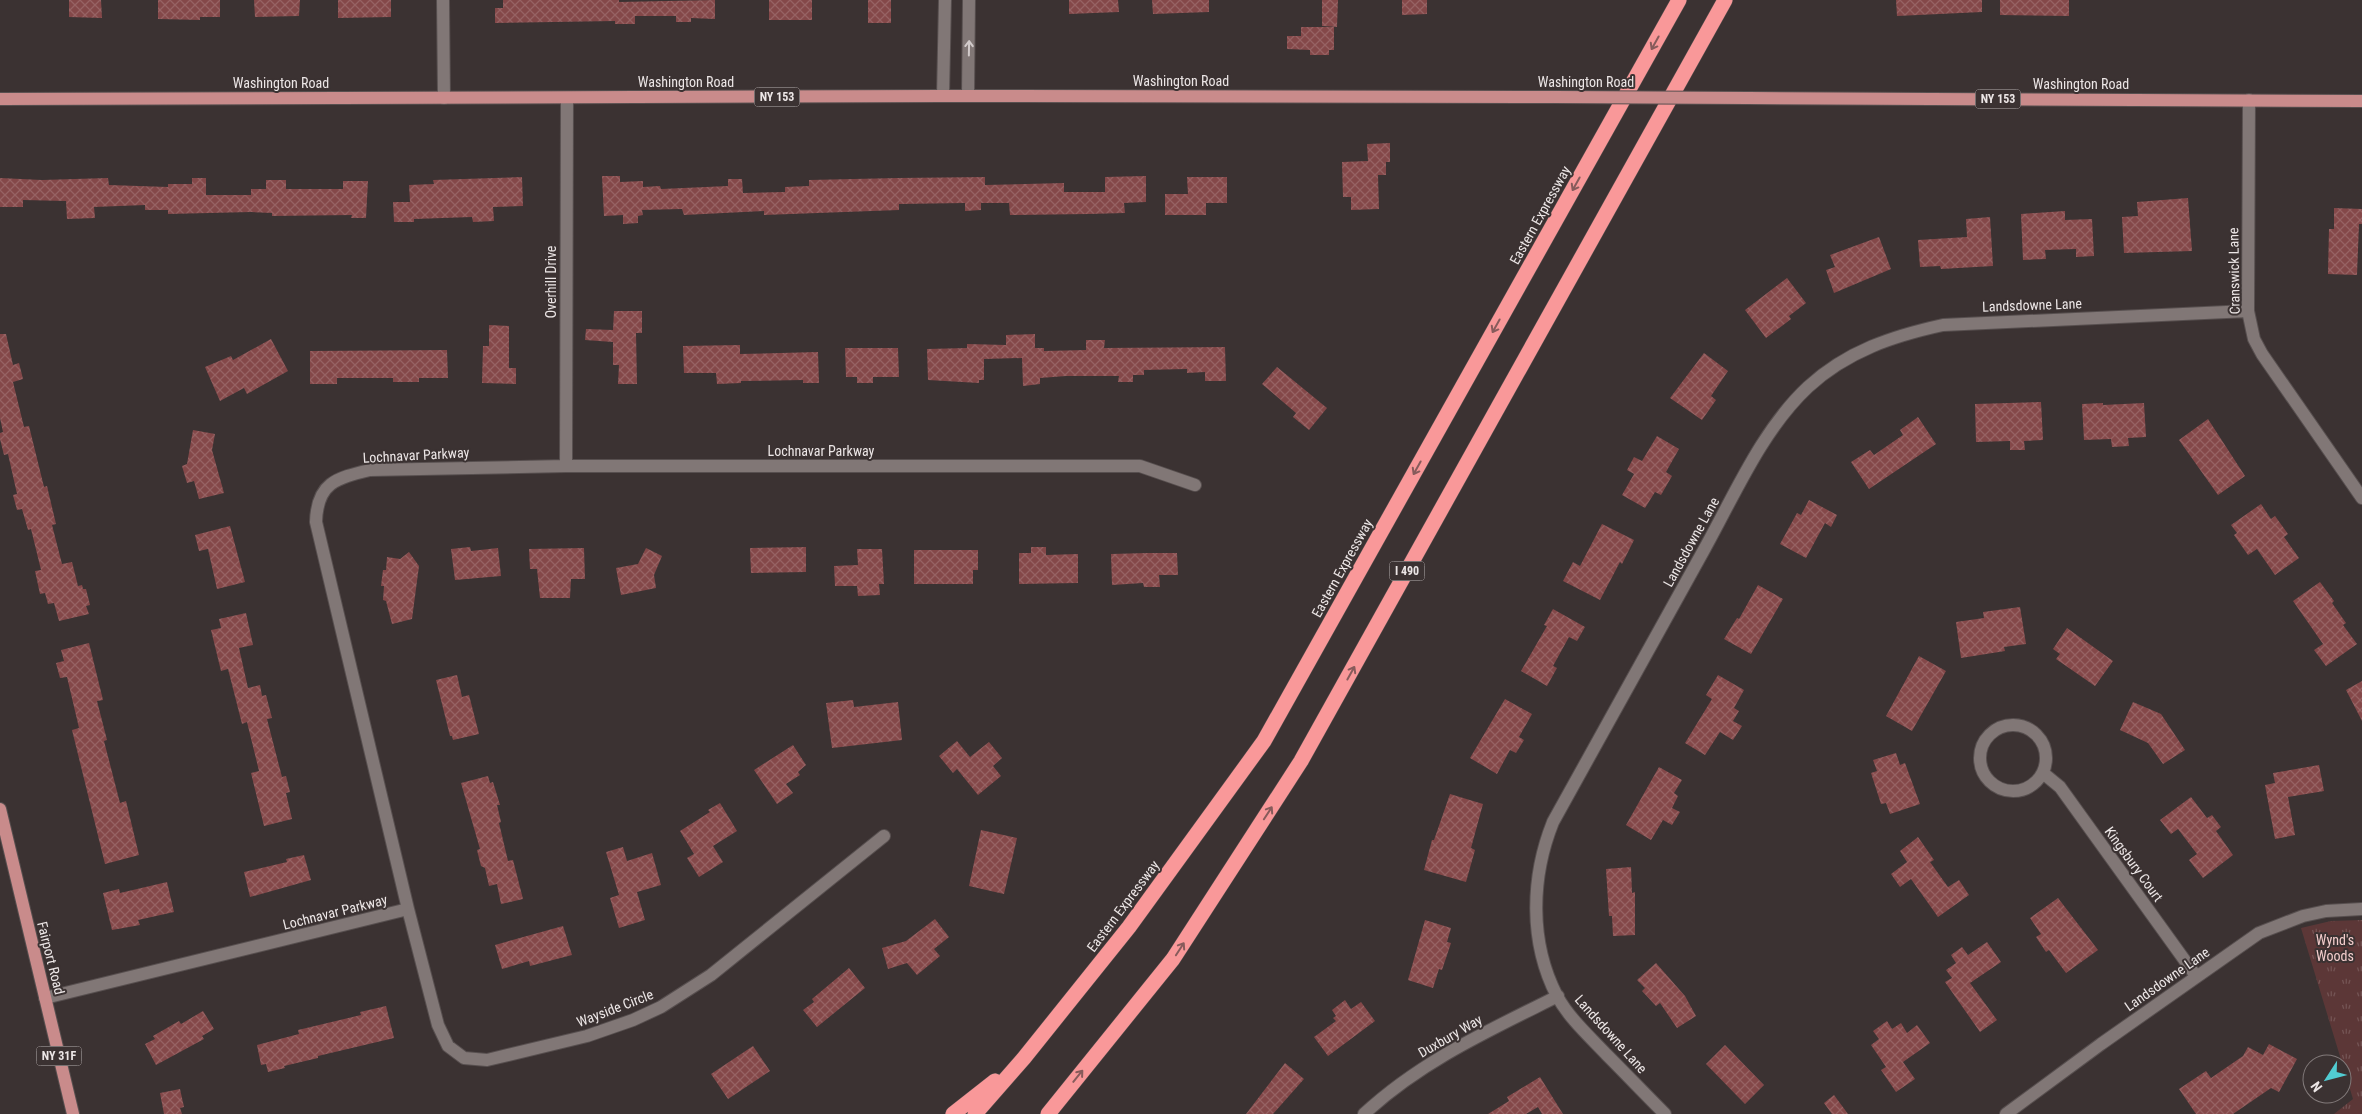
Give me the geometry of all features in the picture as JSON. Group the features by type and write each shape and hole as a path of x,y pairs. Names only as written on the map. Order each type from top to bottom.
{"highway":[{"name":"Eastern Expressway","path":"975,1114 1024,1058 1129,927 1264,740 1679,0"},
{"name":"I 490","path":"1048,1114 1173,959 1301,761 1726,0"},
{"path":"953,1114 1024,1058"}],"main road":[{"name":"Washington Road","path":"0,99 968,96 2362,101"},
{"name":"Fairport Road","path":"0,810 73,1114"}],"street":[{"path":"443,0 444,98"},
{"path":"943,96 945,0"},
{"path":"968,96 969,0"},
{"name":"Overhill Drive","path":"566,466 567,98"},
{"name":"Cranswick Lane","path":"2249,100 2248,311 2254,338 2262,354 2362,498"},
{"name":"Landsdowne Lane","path":"1665,1114 1582,1029 1558,996 1542,956 1536,916 1538,876 1546,839 1553,822 1752,462 1786,410 1808,387 1845,359 1876,343 1898,335 1943,324 2248,311"},
{"name":"Lochnavar Parkway","path":"45,998 408,909 316,522 316,508 320,497 327,487 345,476 370,470 566,466 1140,466 1195,485"},
{"path":"2012,724 2024,726 2034,731 2046,750 2047,762 2043,773 2032,785 2018,791 2007,791 1997,787 1982,772 1980,751 1984,741 1991,732 2001,726 2012,724"},
{"name":"Kingsbury Court","path":"2043,773 2060,787 2196,976"},
{"name":"Wayside Circle","path":"408,909 443,1037 455,1052 464,1058 487,1060 602,1031 633,1020 668,1003 711,975 884,836"},
{"name":"Landsdowne Lane","path":"2006,1114 2196,976 2259,933 2280,923 2326,911 2362,909"},
{"name":"Duxbury Way","path":"1364,1114 1414,1073 1448,1053 1558,996"}],"green space":[{"name":"Wynd's Woods","path":"2362,920 2362,1114 2334,1114 2347,1104 2352,1104 2352,1054 2339,1054 2301,928 2331,921"}],"building":[{"path":"69,0 101,0 102,18 69,17"},
{"path":"158,0 220,0 220,17 200,17 200,20 158,19"},
{"path":"254,0 300,0 299,16 255,17"},
{"path":"338,0 391,0 391,17 338,18"},
{"path":"503,0 619,0 619,2 715,0 715,19 691,18 691,22 676,22 676,16 635,16 635,24 615,24 615,21 495,23 495,8 503,8"},
{"path":"769,0 812,0 812,20 769,20"},
{"path":"868,0 891,0 891,23 868,23"},
{"path":"1069,0 1118,0 1119,12 1069,14"},
{"path":"1152,0 1209,0 1209,12 1153,14"},
{"path":"1322,0 1338,0 1337,27 1322,26"},
{"path":"1402,0 1427,0 1427,14 1402,15"},
{"path":"1896,0 1982,0 1982,12 1897,16"},
{"path":"2000,0 2069,0 2069,16 2000,15"},
{"path":"1301,27 1334,27 1334,50 1329,50 1329,55 1310,55 1310,50 1287,49 1287,36 1301,36"},
{"path":"1390,143 1390,162 1386,162 1386,175 1378,175 1379,209 1351,210 1351,197 1343,197 1342,162 1368,161 1367,144"},
{"path":"602,176 620,176 620,182 643,181 643,187 660,186 661,189 728,186 728,179 742,179 743,193 785,192 785,187 809,186 809,180 985,177 985,185 1064,183 1064,192 1105,192 1105,177 1146,176 1146,202 1124,203 1125,213 1089,214 1010,215 1009,203 981,203 981,210 965,211 965,203 899,204 899,210 764,215 764,211 684,215 682,209 642,210 643,215 638,216 638,223 623,224 623,215 604,216"},
{"path":"522,177 523,206 493,207 494,221 473,222 472,217 414,219 414,222 394,222 393,202 410,202 409,185 434,184 433,180"},
{"path":"1187,177 1227,177 1227,203 1206,203 1206,215 1165,215 1165,194 1188,194"},
{"path":"0,178 42,180 108,178 109,185 168,187 168,184 192,184 192,178 206,178 206,195 251,195 251,189 266,189 266,180 286,180 286,189 343,189 343,181 368,181 366,218 351,218 352,215 272,216 272,213 251,212 168,214 168,210 145,210 145,205 94,207 95,218 67,219 66,201 23,200 23,207 0,207"},
{"path":"2188,198 2192,251 2124,253 2122,217 2138,216 2137,202"},
{"path":"2334,208 2362,209 2362,224 2359,224 2357,275 2328,274 2329,229 2334,229"},
{"path":"2065,211 2065,220 2092,219 2094,256 2076,257 2076,249 2045,250 2046,259 2023,260 2021,214"},
{"path":"1990,217 1993,266 1941,269 1940,266 1920,267 1918,240 1967,237 1966,219"},
{"path":"1879,237 1891,269 1834,293 1826,270 1835,267 1830,255"},
{"path":"1787,278 1806,303 1789,316 1791,319 1766,338 1745,310"},
{"path":"614,311 642,311 642,333 636,333 637,384 618,384 619,365 613,365 613,342 585,340 586,329 613,330"},
{"path":"489,325 509,326 509,368 516,368 516,384 482,383 483,346 489,346"},
{"path":"0,334 6,334 13,365 19,363 23,379 13,382 24,427 29,426 44,487 47,486 56,524 52,525 62,564 72,562 78,586 82,585 83,589 86,589 90,605 86,606 89,614 59,621 54,603 48,604 45,593 40,594 35,571 41,570 31,529 28,530 22,509 17,510 13,495 17,494 8,454 4,455 0,439 0,433 3,432 0,418"},
{"path":"1035,334 1035,348 1044,348 1044,351 1086,350 1086,340 1105,340 1104,348 1225,347 1226,381 1205,381 1205,372 1187,373 1187,369 1144,370 1144,375 1133,375 1133,382 1118,382 1119,376 1066,376 1040,378 1040,384 1023,386 1022,358 984,359 984,380 979,380 979,383 928,380 927,349 967,348 967,344 1006,345 1006,335"},
{"path":"271,339 288,371 247,394 244,388 220,401 205,367 231,356 233,360"},
{"path":"740,345 740,354 818,352 819,383 803,383 803,380 741,381 741,383 717,384 716,373 684,373 683,346"},
{"path":"845,348 898,348 899,377 873,377 873,383 857,383 857,377 846,377"},
{"path":"447,350 448,378 419,378 419,382 393,382 393,378 337,378 337,384 310,384 310,351"},
{"path":"1704,353 1728,371 1711,396 1716,400 1702,420 1670,398"},
{"path":"1277,367 1327,408 1309,430 1293,417 1296,413 1262,384"},
{"path":"2041,402 2043,440 2024,441 2025,450 2010,450 2010,441 1976,442 1975,404"},
{"path":"2103,403 2103,405 2144,403 2146,437 2128,438 2129,446 2112,447 2111,439 2084,440 2082,404"},
{"path":"1918,417 1936,444 1869,489 1851,462 1870,450 1874,455 1903,435 1900,430"},
{"path":"2208,419 2245,476 2218,495 2179,440"},
{"path":"193,430 215,434 212,450 224,493 199,499 194,481 187,483 182,466 187,464"},
{"path":"1657,436 1679,449 1666,472 1672,476 1661,495 1655,492 1645,508 1622,495 1634,474 1627,470 1634,457 1642,461"},
{"path":"1809,500 1837,515 1831,527 1825,523 1806,558 1780,544 1797,513 1801,515"},
{"path":"2261,504 2271,519 2275,516 2288,534 2284,537 2299,558 2275,575 2257,549 2248,555 2234,535 2237,533 2231,525"},
{"path":"1602,524 1634,540 1600,600 1563,581 1573,562 1580,566"},
{"path":"230,526 245,582 217,589 208,549 199,551 195,535"},
{"path":"470,547 471,551 498,548 501,576 455,580 451,549"},
{"path":"806,547 806,572 751,573 750,548"},
{"path":"1031,547 1046,547 1046,555 1078,554 1078,583 1019,584 1019,553 1031,553"},
{"path":"584,548 585,579 571,579 570,598 540,598 537,569 530,569 529,549"},
{"path":"646,548 662,556 654,575 656,588 621,595 616,568 638,564"},
{"path":"857,549 882,549 884,584 879,584 880,595 858,596 857,586 835,586 834,566 858,565"},
{"path":"914,550 978,550 978,570 973,570 973,584 914,584"},
{"path":"409,552 419,566 412,619 392,624 386,601 383,600 384,586 381,586 383,570 386,570 387,557 400,559"},
{"path":"1177,553 1178,575 1159,575 1160,587 1144,587 1143,583 1112,585 1111,554"},
{"path":"2320,582 2334,601 2332,603 2346,623 2343,625 2357,644 2326,666 2314,650 2323,644 2293,601"},
{"path":"1758,585 1783,599 1751,654 1724,639 1737,618 1739,619"},
{"path":"2020,607 2026,644 2004,647 2005,651 1961,658 1956,622 1984,618 1983,612"},
{"path":"1553,609 1585,627 1577,641 1569,637 1553,666 1557,668 1547,686 1521,671 1547,626 1544,625"},
{"path":"246,613 253,645 239,648 248,688 260,685 262,696 266,695 272,718 267,719 282,777 286,776 290,792 286,793 292,819 264,826 251,773 259,771 247,722 242,724 228,669 221,671 211,630 221,628 219,619"},
{"path":"2067,628 2113,661 2095,686 2056,659 2060,654 2053,649"},
{"path":"89,643 103,700 97,701 107,740 104,741 120,803 126,801 139,855 105,864 72,730 79,728 67,677 60,678 56,663 64,661 61,650"},
{"path":"1919,656 1946,671 1912,731 1886,716"},
{"path":"457,675 462,697 469,695 479,734 453,740 452,736 450,736 436,680"},
{"path":"1718,675 1744,690 1734,708 1739,711 1733,721 1742,726 1733,740 1720,732 1705,755 1685,743 1712,699 1706,695"},
{"path":"2362,681 2362,721 2346,690"},
{"path":"1505,699 1532,714 1519,737 1524,740 1516,753 1510,750 1497,774 1470,758"},
{"path":"853,700 854,707 898,702 902,740 832,748 826,703"},
{"path":"2133,702 2161,714 2185,750 2163,764 2148,743 2120,730"},
{"path":"957,741 970,757 989,742 1002,758 993,766 1001,776 978,795 957,769 953,773 939,756"},
{"path":"793,745 806,765 798,772 800,775 786,784 793,793 777,804 754,770"},
{"path":"1896,753 1900,765 1905,763 1920,804 1890,814 1886,803 1881,804 1871,773 1877,771 1873,760"},
{"path":"2319,765 2324,791 2288,797 2295,835 2275,839 2265,785 2275,783 2273,773"},
{"path":"1659,767 1682,780 1674,793 1678,796 1672,808 1680,812 1672,825 1663,820 1651,840 1626,825"},
{"path":"488,776 490,783 493,782 500,805 497,805 501,822 499,823 508,861 513,860 523,899 501,904 497,884 489,886 485,868 481,866 477,850 480,849 461,783"},
{"path":"1450,794 1483,804 1471,848 1475,850 1466,882 1424,870 1432,840 1434,840"},
{"path":"2191,797 2207,818 2212,815 2221,827 2216,831 2233,855 2203,878 2189,860 2197,854 2178,829 2171,834 2160,820"},
{"path":"720,803 737,831 713,846 723,862 699,877 687,858 694,854 680,831 710,812 708,810"},
{"path":"981,830 1017,838 1004,894 969,886"},
{"path":"1918,837 1934,860 1930,862 1948,887 1959,880 1969,895 1938,917 1911,879 1900,887 1891,874 1907,862 1900,851"},
{"path":"623,847 627,861 652,853 661,885 637,892 645,920 619,928 610,898 619,895 606,852"},
{"path":"304,855 311,880 250,897 244,872 287,862 286,859"},
{"path":"1631,867 1632,893 1635,892 1635,935 1613,936 1612,916 1609,916 1606,869"},
{"path":"167,882 174,912 138,920 140,925 112,930 103,893 119,889 120,893"},
{"path":"2058,898 2098,950 2066,973 2049,950 2046,952 2036,937 2041,934 2030,918"},
{"path":"935,919 949,937 934,949 940,956 917,975 907,963 888,969 882,948 906,941"},
{"path":"1425,920 1451,928 1447,942 1451,943 1442,970 1439,969 1433,988 1408,980"},
{"path":"563,926 572,955 530,966 529,961 502,969 495,945"},
{"path":"1987,942 2001,962 1970,983 1997,1020 1980,1032 1945,982 1952,978 1946,970 1956,963 1951,955 1962,947 1968,955"},
{"path":"1656,963 1685,996 1696,1016 1677,1028 1660,1003 1656,1006 1642,991 1645,988 1637,980"},
{"path":"849,968 865,988 817,1027 803,1010 814,1002 812,999"},
{"path":"1345,1000 1351,1009 1361,1002 1375,1021 1328,1056 1314,1037 1336,1021 1333,1018 1336,1016 1332,1010"},
{"path":"386,1006 394,1038 318,1056 318,1058 268,1072 266,1064 261,1065 257,1045 299,1034 298,1030 361,1015 360,1012"},
{"path":"203,1011 214,1029 202,1036 204,1039 156,1065 145,1044 155,1039 153,1036 179,1021 181,1024"},
{"path":"1887,1021 1892,1029 1901,1023 1907,1033 1917,1025 1930,1043 1903,1062 1915,1079 1896,1092 1881,1070 1886,1067 1871,1045 1879,1039 1873,1031"},
{"path":"2269,1044 2297,1059 2279,1092 2271,1088 2233,1114 2196,1114 2179,1089 2206,1071 2211,1078 2243,1056 2248,1047 2263,1055"},
{"path":"1725,1045 1764,1085 1745,1104 1706,1064"},
{"path":"753,1046 770,1071 728,1099 711,1074"},
{"path":"1285,1063 1304,1079 1273,1114 1246,1114"},
{"path":"1540,1077 1563,1114 1542,1114 1538,1107 1526,1114 1488,1114 1509,1101 1507,1097"},
{"path":"180,1089 184,1107 180,1108 182,1114 164,1114 160,1093"},
{"path":"1834,1095 1848,1114 1832,1114 1824,1103"}]}
